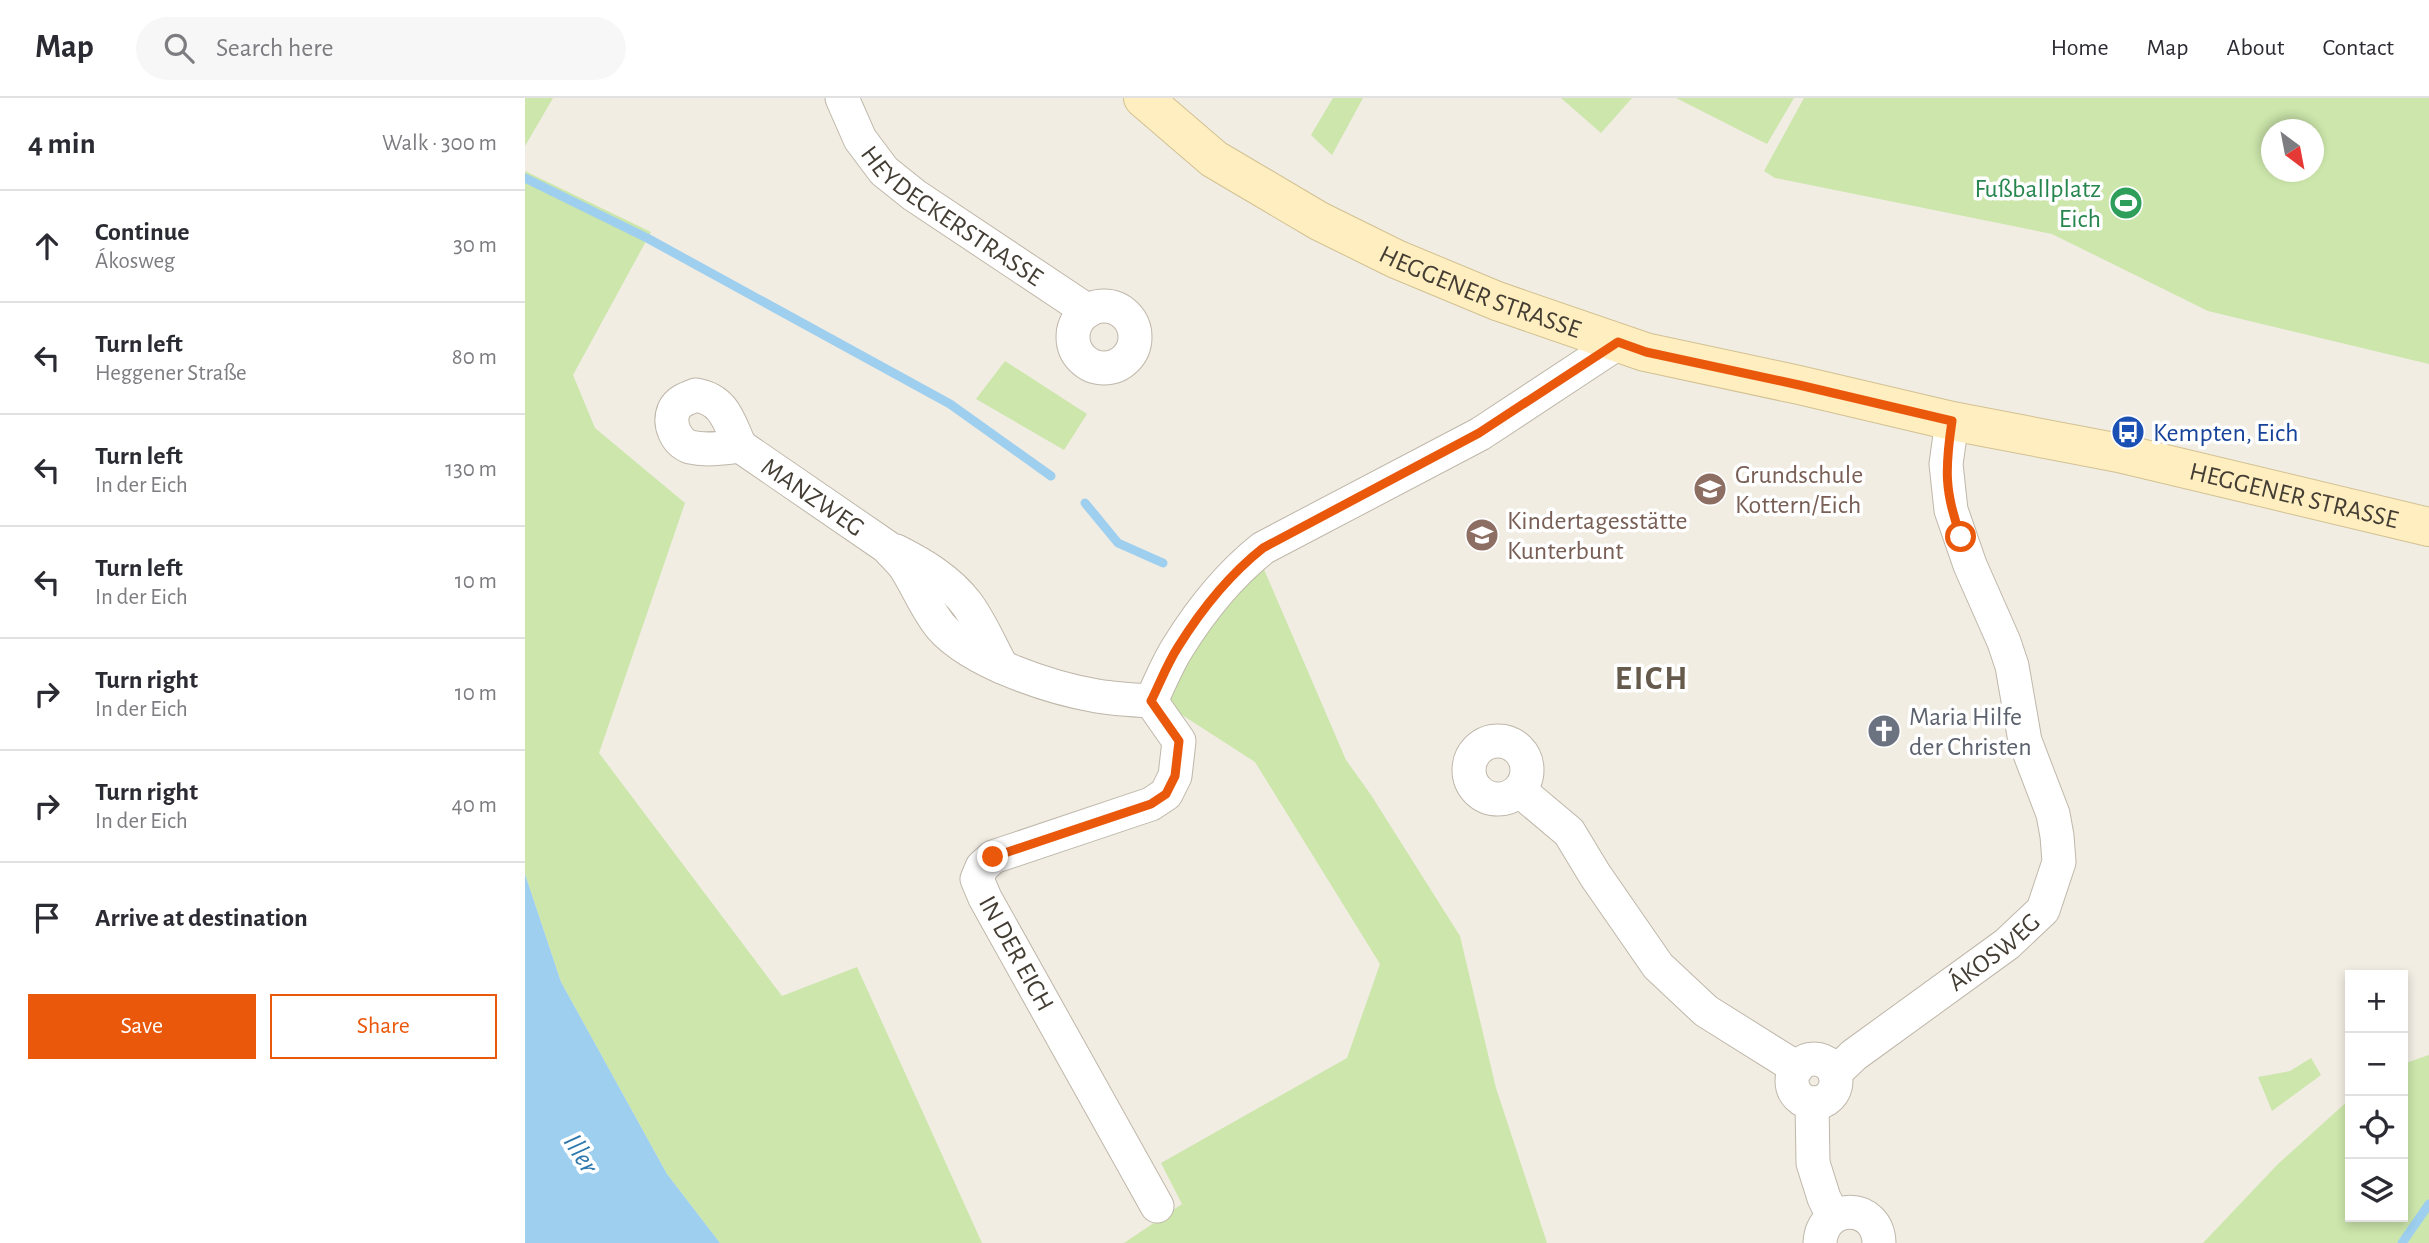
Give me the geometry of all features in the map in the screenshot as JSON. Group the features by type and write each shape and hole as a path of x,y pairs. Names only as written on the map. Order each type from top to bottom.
{"street":[{"name":"HEYDECKERSTRASSE","path":"842,98 860,139 884,171 914,195 1088,311"},
{"name":"HEGGENER STRASSE","path":"1143,98 1214,159 1319,221 1396,259 1497,301 1646,352 1952,421 2119,453 2429,527"},
{"path":"1151,701 1177,648 1199,617 1236,569 1263,548 1479,433 1618,342"},
{"name":"ÁKOSWEG","path":"1811,1103 1819,1103 1832,1094 1836,1087 1835,1073 1854,1055 2007,944 2026,927 2043,910 2059,862 2053,814 2025,741 2004,642 1970,565 1951,510 1946,464 1952,421"},
{"name":"MANZWEG","path":"740,446 887,547 905,568 942,629 964,646 1002,667 1097,696 1151,701"},
{"name":"IN DER EICH","path":"1151,701 1179,741 1175,776 1166,794 1151,804 993,857 982,867 977,879 985,898 1157,1206"},
{"path":"1520,791 1570,832 1595,875 1658,966 1706,1011 1797,1068"},
{"path":"1827,1230 1824,1198 1813,1163 1811,1103 1800,1098 1792,1080 1802,1062 1817,1059 1831,1066 1835,1073"},
{"path":"1827,1230 1850,1212 1867,1217 1877,1231 1878,1243"}],"green space":[{"path":"525,98 553,98 525,146"},
{"path":"1333,98 1363,98 1332,155 1311,135"},
{"path":"1561,98 1632,98 1601,133"},
{"path":"1676,98 1794,98 1767,144"},
{"path":"1804,98 2429,98 2429,364 2208,311 2052,234 1775,178 1764,171"},
{"path":"525,171 651,232 573,375 595,428 685,503 599,753 782,996 857,967 982,1243 720,1243 667,1174 561,982 525,874"},
{"path":"1005,361 1087,414 1064,450 976,399"},
{"path":"1260,560 1346,760 1460,936 1496,1088 1547,1243 1124,1243 1182,1204 1161,1163 1347,1058 1380,964 1255,762 1162,702 1186,651"},
{"path":"2429,1055 2429,1243 2203,1243 2278,1164 2345,1104 2345,1222 2408,1222 2408,1062"},
{"path":"2311,1058 2321,1075 2272,1111 2258,1077 2290,1071"}],"water":[{"name":"Iller","path":"525,874 561,982 667,1174 720,1243 525,1243"}],"waterway":[{"path":"525,178 647,238 950,404 1051,476"},
{"path":"1085,503 1118,543 1163,563"},
{"path":"2402,1243 2429,1204"}],"place":[{"name":"Fußballplatz Eich","path":"2126,203"},
{"name":"Kempten, Eich","path":"2128,432"},
{"name":"Grundschule Kottern/Eich","path":"1710,489"},
{"name":"Kindertagesstätte Kunterbunt","path":"1482,535"},
{"name":"Maria Hilfe der Christen","path":"1884,731"}],"district":[{"name":"EICH","path":"1652,677"}],"route":[{"path":"993,857 1151,804 1166,794 1175,776 1179,741 1151,701 1177,648 1236,569 1263,548 1479,433 1618,342 1646,352 1952,421 1946,464 1947,487 1951,510 1961,537"}]}
